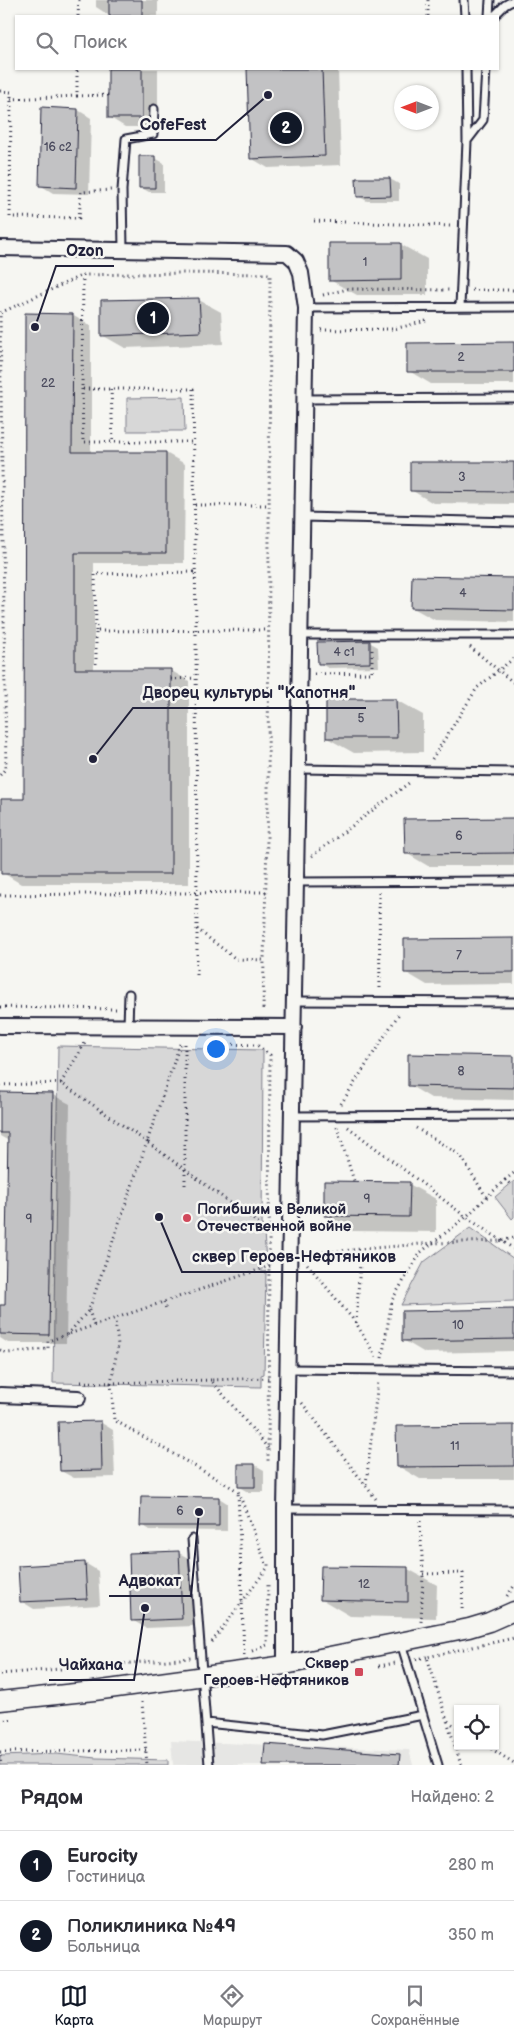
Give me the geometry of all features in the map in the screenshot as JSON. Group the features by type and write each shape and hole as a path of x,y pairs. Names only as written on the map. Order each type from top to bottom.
{"street":[{"path":"0,248 287,253 296,261 301,273 306,303 305,399 285,1509 285,1665"},
{"path":"0,1026 294,1027"},
{"path":"0,1395 78,1398"},
{"path":"0,1701 94,1691 285,1665 469,1628 489,1622 509,1604"}],"lane":[{"path":"464,0 465,15"},
{"path":"490,0 490,15"},
{"path":"495,15 505,5 514,0"},
{"path":"460,308 467,141 466,70"},
{"path":"467,141 483,120 486,70"},
{"path":"123,250 122,190 126,139 153,134 154,109"},
{"path":"306,303 460,308 514,307"},
{"path":"305,399 514,398"},
{"path":"303,517 514,522"},
{"path":"301,635 514,635"},
{"path":"299,769 514,772"},
{"path":"296,882 514,881"},
{"path":"128,1026 129,994"},
{"path":"294,1000 514,1002"},
{"path":"292,1116 514,1115"},
{"path":"288,1369 514,1371"},
{"path":"285,1509 514,1510"},
{"path":"192,1539 209,1765"},
{"path":"401,1642 438,1765"},
{"path":"206,1723 322,1735 423,1715"}],"path":[{"path":"78,0 78,15"},
{"path":"428,0 428,15"},
{"path":"77,96 78,70"},
{"path":"0,91 11,92 10,217 79,218 82,192 122,190"},
{"path":"11,99 108,95"},
{"path":"314,221 452,226 452,234"},
{"path":"0,775 6,768 0,313 83,275 270,274 266,892 263,1010 254,1010"},
{"path":"83,275 83,442 194,442"},
{"path":"444,290 447,283"},
{"path":"306,303 348,289 514,290"},
{"path":"314,330 394,330 432,319"},
{"path":"82,389 193,389 197,977"},
{"path":"112,389 113,442"},
{"path":"194,504 269,504"},
{"path":"96,664 95,574 195,572"},
{"path":"96,631 268,630"},
{"path":"310,674 372,673 372,635"},
{"path":"454,635 514,684"},
{"path":"171,679 196,678"},
{"path":"379,882 380,1001"},
{"path":"0,895 266,892"},
{"path":"197,929 236,959 264,960"},
{"path":"333,1116 406,1001"},
{"path":"0,1007 129,1009"},
{"path":"76,1042 94,1043"},
{"path":"61,1083 85,1042"},
{"path":"170,1044 189,1044"},
{"path":"67,1334 89,1310 180,1044"},
{"path":"184,1044 184,1189"},
{"path":"218,1044 257,1044 270,1055 268,1468"},
{"path":"0,1085 61,1083 147,1142 270,1231"},
{"path":"333,1116 354,1182"},
{"path":"333,1116 466,1217 514,1249"},
{"path":"398,1116 460,1156 487,1198"},
{"path":"514,1173 466,1217 433,1243 421,1252 392,1300 380,1366 356,1323 299,1254 433,1243 500,1241 514,1238"},
{"path":"505,1180 510,1184"},
{"path":"356,1323 361,1249"},
{"path":"0,1350 8,1353 48,1349 48,1341 270,1266"},
{"path":"164,1302 166,1309"},
{"path":"89,1310 94,1326"},
{"path":"115,1318 118,1344 111,1383 114,1420 238,1491 268,1567"},
{"path":"366,1485 380,1369"},
{"path":"111,1383 269,1378"},
{"path":"211,1380 268,1448"},
{"path":"296,1396 384,1510"},
{"path":"238,1491 244,1654"},
{"path":"420,1510 423,1574 421,1629"},
{"path":"236,1654 244,1654 267,1645 268,1557"},
{"path":"0,1674 201,1657 268,1567"},
{"path":"423,1574 463,1572 462,1622"},
{"path":"509,1604 514,1586"},
{"path":"461,1765 427,1656 514,1638"},
{"path":"142,1702 147,1765"},
{"path":"448,1721 454,1725"},
{"path":"0,1752 146,1750"},
{"path":"493,1750 514,1763"},
{"path":"0,1756 2,1765"}],"shaded area":[{"path":"184,397 185,431 127,431 127,398"},
{"path":"58,1046 263,1050 262,1231 264,1232 266,1263 262,1264 262,1272 266,1271 264,1374 261,1375 261,1387 53,1383"},
{"path":"514,1181 514,1217 512,1219 495,1197"},
{"path":"470,1228 514,1259 514,1301 401,1305 424,1262"},
{"path":"171,1741 409,1750 413,1765 173,1765"},
{"path":"56,1754 96,1758 168,1760 168,1765 0,1765 0,1756"}],"building":[{"path":"109,0 142,0 142,15 109,15"},
{"path":"108,70 142,70 142,118 108,118"},
{"path":"247,70 322,70 325,156 250,159"},
{"path":"41,107 78,109 76,188 39,186"},
{"path":"139,156 155,156 155,188 139,188"},
{"path":"356,178 390,178 391,196 357,197"},
{"path":"329,243 401,243 401,280 329,281"},
{"path":"199,298 201,332 101,336 101,300"},
{"path":"25,313 73,314 72,452 166,452 166,553 75,553 75,669 171,669 171,874 1,874 1,799 24,799"},
{"path":"514,342 514,372 407,372 407,343"},
{"path":"410,462 514,462 514,492 410,491"},
{"path":"412,576 514,578 514,610 411,608"},
{"path":"370,641 370,663 318,664 317,642"},
{"path":"326,699 396,699 397,738 326,738"},
{"path":"514,818 514,853 405,854 404,819"},
{"path":"514,938 514,972 404,973 404,939"},
{"path":"408,1054 514,1056 514,1088 408,1086"},
{"path":"0,1092 53,1093 49,1335 0,1334 0,1305 5,1305 8,1133 0,1133"},
{"path":"324,1181 410,1182 409,1217 324,1216"},
{"path":"514,1309 514,1339 402,1341 402,1311"},
{"path":"101,1421 102,1470 60,1471 58,1422"},
{"path":"514,1425 514,1466 397,1467 396,1426"},
{"path":"238,1464 255,1464 255,1487 238,1487"},
{"path":"141,1496 219,1497 219,1526 140,1526"},
{"path":"179,1551 182,1619 131,1621 129,1553"},
{"path":"85,1562 87,1599 20,1602 18,1566"},
{"path":"321,1566 408,1567 408,1602 320,1600"},
{"path":"265,1744 400,1754 399,1765 263,1765"}],"place":[{"name":"CofeFest","path":"268,95"},
{"name":"Поликлиника №49","path":"286,128"},
{"name":"Eurocity","path":"153,318"},
{"name":"Ozon","path":"35,327"},
{"name":"Дворец культуры \"Капотня\"","path":"93,759"},
{"name":"сквер Героев-Нефтяников","path":"159,1217"},
{"name":"Погибшим в Великой Отечественной войне","path":"187,1218"},
{"name":"Адвокат","path":"199,1512"},
{"name":"Чайхана","path":"145,1608"},
{"name":"Сквер Героев-Нефтяников","path":"359,1672"}]}
